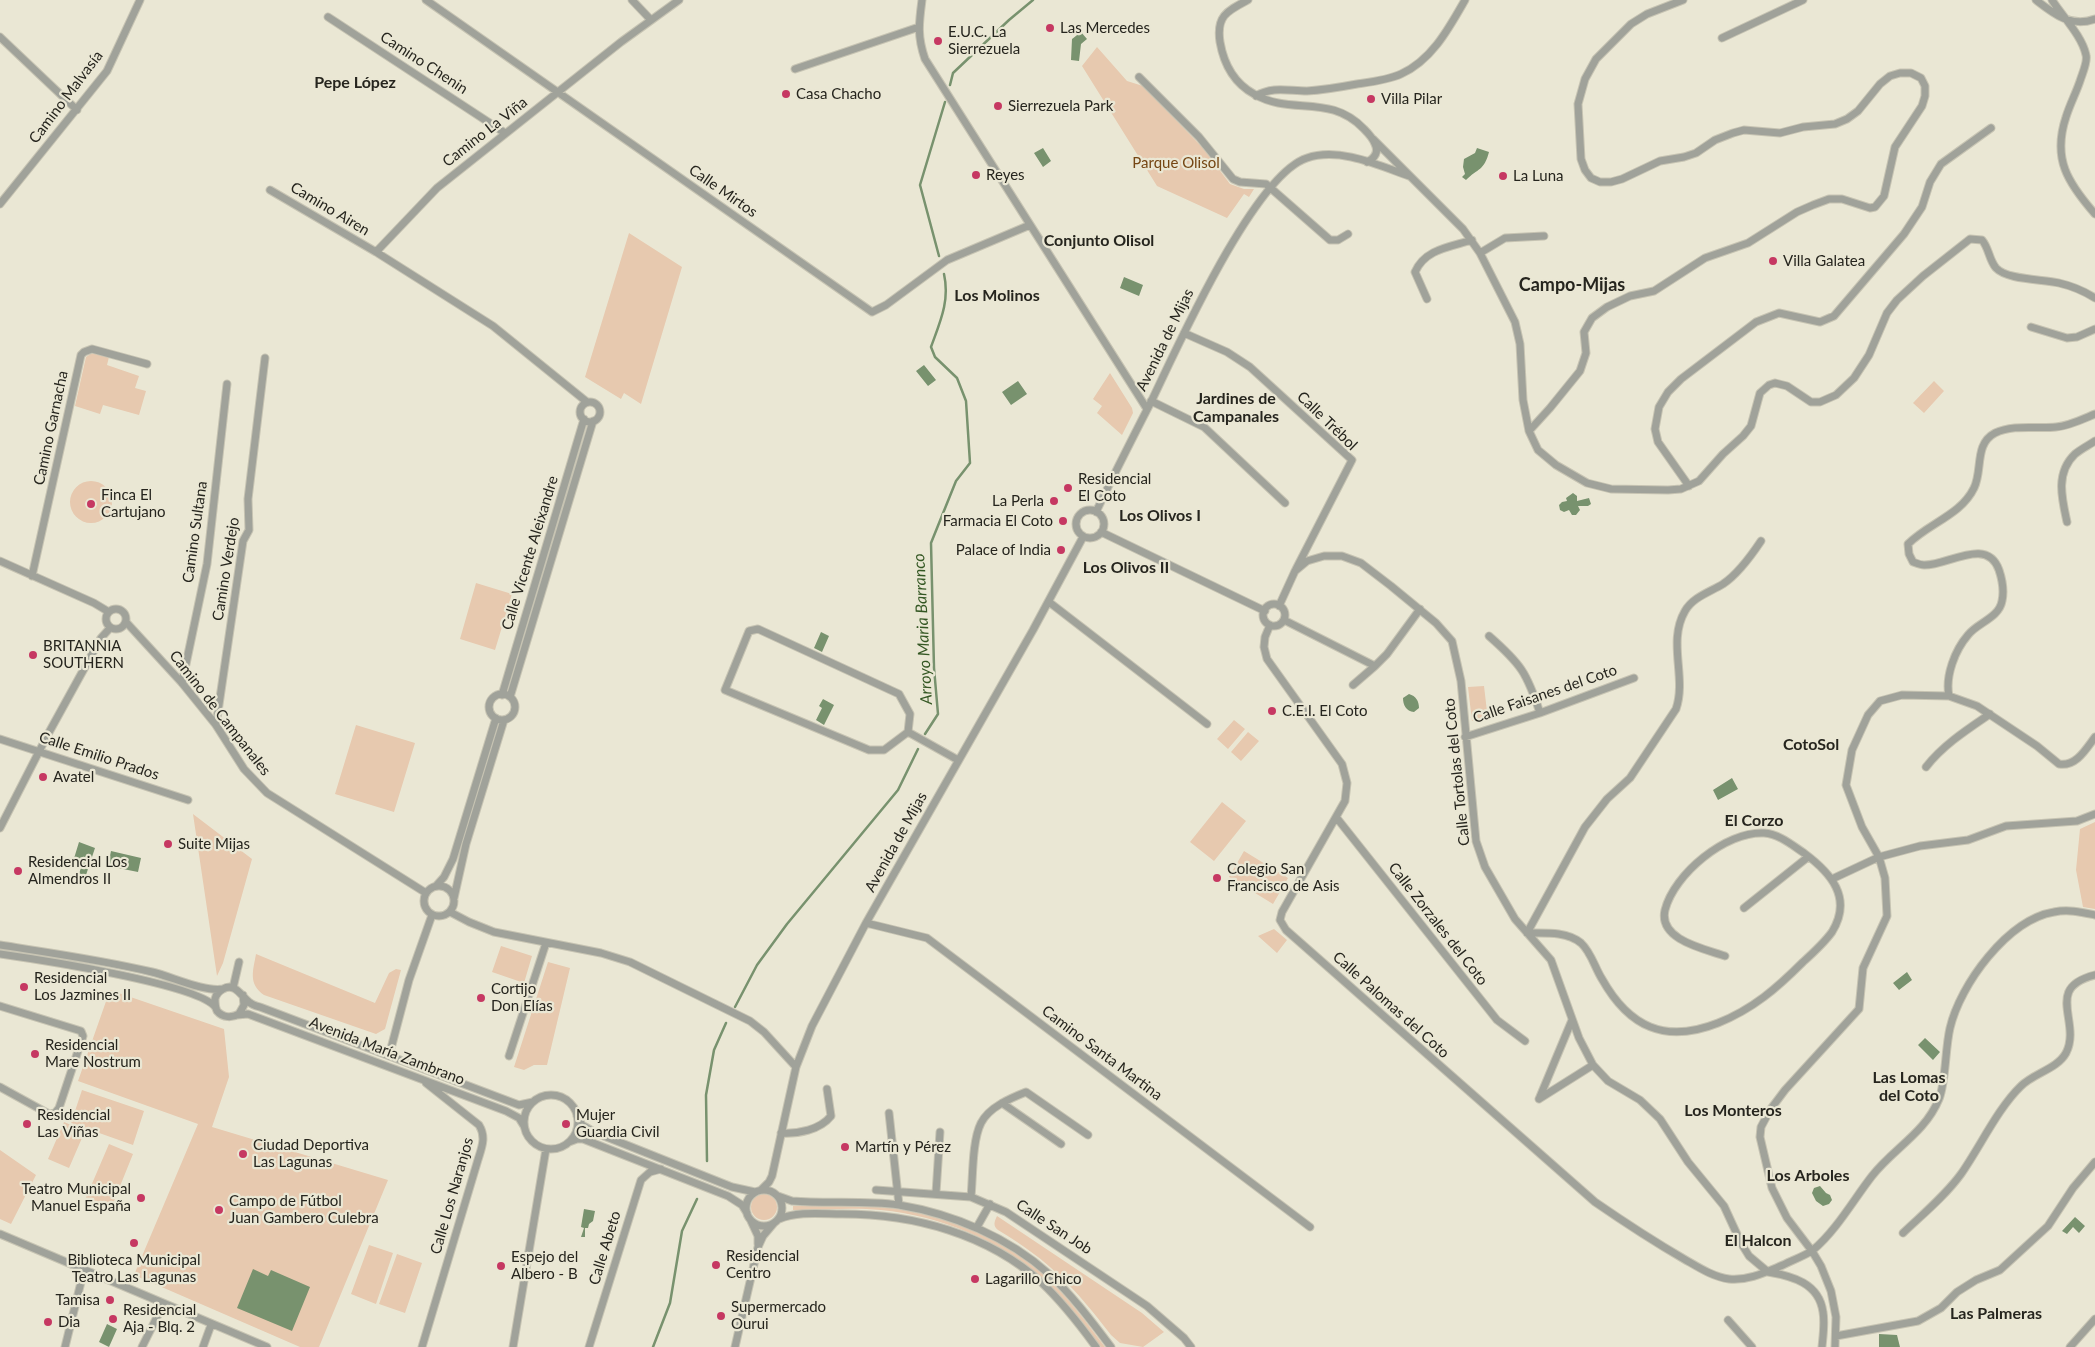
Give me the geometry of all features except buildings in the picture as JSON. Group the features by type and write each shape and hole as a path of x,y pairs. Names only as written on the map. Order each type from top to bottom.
{"street":[{"name":"Camino Malvasía","path":"0,204 106,71 140,0"},
{"name":"Calle Mirtos","path":"426,0 872,312 886,305 947,260 1030,224"},
{"path":"632,0 651,20"},
{"name":"Camino La Viña","path":"376,252 437,188 621,42 679,0"},
{"path":"922,0 919,42 925,59 1147,409"},
{"path":"1248,0 1226,14 1220,21 1221,50 1228,70 1236,81 1256,96 1270,102 1331,108 1348,115 1411,176 1472,240 1515,322 1520,344 1523,400 1529,431 1538,450 1548,459 1587,483 1611,489 1632,490 1668,490 1689,486 1699,481 1722,454 1751,426 1756,404 1764,388 1775,383 1787,386 1811,402 1820,402 1836,395 1854,378 1869,355 1887,313 1897,300 1929,270 1970,239 1982,240 1988,247 1992,262 2002,272 2060,283 2082,290 2095,298"},
{"path":"1256,96 1270,89 1309,91 1376,81 1401,74 1417,64 1441,40 1465,0"},
{"path":"1529,431 1580,371 1586,353 1584,332 1592,318 1607,307 1630,296 1654,291 1705,258 1748,243 1797,212 1829,199 1842,199 1875,207 1884,196 1895,147 1922,106 1925,86 1921,78 1911,73 1900,72 1890,76 1880,84 1858,111 1847,119 1835,124 1803,127 1780,133 1749,130 1738,132 1715,140 1696,153 1660,161 1622,179 1600,182 1591,178 1584,170 1581,159 1578,104 1585,79 1596,59 1631,24 1647,14 1683,0"},
{"path":"1722,38 1803,0"},
{"path":"2036,0 2065,21 2090,21 2095,19"},
{"path":"2052,0 2065,21 2080,39 2087,57 2078,88 2065,118 2060,151 2065,173 2079,196 2095,214"},
{"name":"Camino Chenin","path":"328,17 505,133"},
{"path":"794,69 919,27"},
{"path":"0,37 76,110"},
{"path":"1139,77 1199,137 1233,180 1266,184 1330,240 1338,240 1348,234"},
{"path":"1689,486 1658,442 1655,429 1659,407 1668,392 1681,379 1756,322 1779,313 1820,322 1834,316 1904,234 1922,207 1930,182 1941,164 1991,128"},
{"path":"1367,162 1376,154 1377,146 1373,139"},
{"name":"Avenida de Mijas","path":"1096,512 1211,279 1243,226 1270,188 1296,163 1311,157 1330,154 1367,162 1411,176"},
{"name":"Camino Airen","path":"270,190 376,252 493,326 587,402"},
{"path":"1480,253 1505,238 1544,236"},
{"path":"1428,299 1415,272 1419,263 1426,256 1436,251 1472,240"},
{"path":"2031,327 2067,338 2077,337 2095,329"},
{"name":"Calle Trébol","path":"1184,333 1227,352 1250,367 1352,460 1295,571"},
{"name":"Camino Garnacha","path":"32,576 81,355 92,349 147,364"},
{"name":"Camino Verdejo","path":"216,725 243,541 249,530 248,499 265,358"},
{"name":"Camino Sultana","path":"182,683 206,564 227,384"},
{"path":"1151,400 1204,427 1285,503"},
{"path":"510,697 593,421 600,415 600,409 597,404 587,402 580,410 584,419 593,421"},
{"path":"1949,696 1947,686 1949,673 1958,650 1968,634 1991,618 2002,602 2001,577 1997,564 1989,556 1976,553 1922,565 1913,562 1909,554 1908,544 1918,534 1965,503 1975,486 1979,472 1980,455 1985,442 1995,433 2023,427 2057,428 2095,414"},
{"name":"Calle Vicente Aleixandre","path":"436,886 453,859 496,718 490,710 491,702 497,696 502,695 584,419"},
{"path":"2067,522 2060,491 2064,471 2074,455 2095,441"},
{"path":"1083,512 1096,512 1103,520 1104,529 1101,532 1091,539 1083,537 1076,530 1076,519 1083,512"},
{"path":"1101,532 1265,611"},
{"name":"Avenida de Mijas","path":"758,1191 769,1182 772,1176 796,1067 812,1026 866,923 1049,602 1083,537"},
{"path":"1725,956 1679,939 1666,925 1666,908 1680,882 1691,868 1719,846 1733,839 1764,833 1777,836 1826,870 1837,890 1840,905 1838,918 1823,943 1773,992 1756,1005 1716,1024 1690,1031 1671,1032 1654,1030 1629,1015 1602,980 1587,950 1572,938 1555,934 1526,933 1585,827 1607,799 1630,778 1676,709 1680,696 1677,640 1681,620 1686,610 1701,596 1723,584 1734,574 1754,552 1760,541"},
{"name":"Calle Tortolas del Coto","path":"1295,571 1307,561 1324,556 1342,556 1361,563 1420,609 1452,641 1461,681 1476,841 1485,867 1516,919 1551,960 1579,1038 1593,1065 1608,1081 1640,1100 1655,1113 1688,1162 1724,1206 1741,1244 1750,1256 1768,1272"},
{"path":"0,561 94,603 109,612 121,611 125,616 126,622 120,629 110,628"},
{"path":"1279,606 1295,571"},
{"path":"1049,602 1207,724"},
{"path":"1272,605 1279,606 1284,611 1284,620 1277,626 1270,625 1265,620 1265,611 1272,605"},
{"path":"1353,685 1387,654 1420,609"},
{"path":"109,612 106,622 110,628"},
{"path":"1284,620 1375,666"},
{"name":"Camino de Campanales","path":"126,622 182,683 216,725 244,769 267,793 426,893"},
{"name":"Calle Palomas del Coto","path":"1270,625 1265,637 1264,647 1267,659 1333,751 1345,772 1347,783 1345,801 1282,912 1280,920 1286,930 1595,1202 1629,1226 1712,1274 1728,1279 1742,1279 1768,1272 1812,1251"},
{"path":"0,828 39,751 101,638 110,628"},
{"path":"758,629 899,694 910,714 908,732 884,750 869,750 725,690 750,631 758,629"},
{"path":"1489,636 1522,668 1531,686 1540,714"},
{"name":"Calle Faisanes del Coto","path":"1466,737 1540,714 1634,678"},
{"path":"496,718 504,720 510,717 514,711 514,703 510,697 502,695"},
{"path":"1835,1347 1836,1316 1831,1291 1821,1266 1787,1218 1772,1188 1760,1137 1761,1127 1770,1110 1785,1090 1859,1009 1863,968 1887,916 1885,878 1879,857 1862,827 1846,785 1852,750 1868,715 1880,701 1902,695 1949,696 1963,700 1990,714 2038,746 2059,764 2066,765 2078,758 2095,737"},
{"path":"1926,766 1933,758 1990,714"},
{"path":"454,898 445,887 436,886 426,893 424,898 425,908 432,915 442,916 450,912 454,898 466,844 504,720"},
{"path":"908,732 958,760"},
{"name":"Calle Emilio Prados","path":"0,739 188,800"},
{"path":"1832,879 1879,857 1920,846 1968,840 2006,826 2077,822 2095,814"},
{"name":"Calle Zorzales del Coto","path":"1336,817 1496,1020 1525,1041"},
{"path":"1744,908 1808,857"},
{"path":"1812,1251 1826,1236 1873,1174 1917,1133 1934,1109 1940,1097 1950,1028 1966,988 1980,968 2012,933 2026,922 2053,912 2079,911 2095,915"},
{"path":"450,912 468,922 494,932 601,953 630,962 750,1020 764,1032 796,1067"},
{"path":"389,1056 409,980 432,915"},
{"name":"Camino Santa Martina","path":"866,923 927,938 1310,1227"},
{"path":"509,1056 546,943"},
{"path":"0,945 154,972 211,989 229,988 243,995 244,1005 239,1014 225,1016 207,999 150,981 99,970 1,956"},
{"path":"217,1010 215,1006 216,997 220,992 229,988 238,962"},
{"path":"1902,1233 1952,1186 2022,1085 2060,1060 2065,1054 2069,1046 2066,1003 2070,988 2083,978 2095,975"},
{"name":"Avenida María Zambrano","path":"243,995 248,1002 260,1008 519,1105 533,1102"},
{"path":"0,1006 83,1033 59,1108 55,1113 49,1114 0,1087"},
{"name":"Avenida María Zambrano","path":"234,1016 244,1014 256,1017 514,1114 524,1126"},
{"path":"1572,1020 1539,1099 1593,1065"},
{"name":"Calle Los Naranjos","path":"419,1078 478,1125 483,1132 483,1142 422,1347"},
{"path":"782,1132 796,1134 826,1123 831,1116 827,1089"},
{"path":"971,1197 981,1122 990,1112 1002,1104 1026,1092 1088,1135"},
{"path":"758,1247 758,1236 742,1205 728,1196 583,1139 569,1142 562,1147 546,1149 531,1140 524,1126 527,1108 540,1097 559,1096 567,1100 574,1107 582,1125 594,1132 732,1187 758,1191 770,1190 778,1196 792,1201 899,1205 938,1214 977,1227 1018,1250 1049,1274 1075,1301 1111,1347"},
{"path":"1002,1104 1060,1144"},
{"path":"889,1113 899,1205"},
{"path":"569,1142 576,1131 577,1116"},
{"path":"936,1194 940,1132"},
{"path":"514,1347 546,1149"},
{"path":"1836,1336 1918,1320 1941,1308 1957,1292 1976,1280 2000,1270 2048,1226 2073,1188 2095,1162"},
{"name":"Calle Abeto","path":"589,1347 641,1180 650,1172 661,1169"},
{"name":"Avenida de Mijas","path":"772,1176 778,1196"},
{"name":"Calle San Job","path":"876,1190 898,1190 971,1197 990,1204 1006,1212 1147,1306 1184,1338 1191,1347"},
{"path":"758,1191 747,1201 748,1216 754,1222 764,1226 787,1215 898,1217 934,1225 972,1239 1011,1260 1042,1283 1066,1309 1096,1347"},
{"path":"735,1347 758,1247 763,1236 776,1221 782,1207 778,1196"},
{"path":"977,1227 990,1204"},
{"path":"0,1234 251,1344 266,1347"},
{"path":"65,1347 84,1270"},
{"name":"Calle Palomas del Coto","path":"1768,1272 1790,1276 1804,1282 1816,1294 1823,1312 1822,1347"},
{"path":"142,1347 163,1305"},
{"path":"2070,1347 2095,1319"},
{"path":"1728,1320 1752,1347"},
{"path":"203,1347 211,1325"}],"green space":[{"name":"Parque Olisol","path":"1097,47 1127,81 1143,86 1203,148 1230,184 1244,189 1254,189 1249,197 1244,194 1227,218 1157,186 1082,66"},
{"path":"629,233 682,267 641,404 624,393 621,399 585,377"},
{"path":"92,353 109,357 107,365 139,376 135,388 146,391 139,415 103,405 100,414 75,406 86,357"},
{"path":"1110,373 1132,408 1133,413 1122,435 1097,413 1102,406 1093,399"},
{"path":"1934,381 1944,391 1924,413 1913,403"},
{"name":"Finca El Cartujano","path":"95,481 103,484 109,490 112,502 109,514 103,520 87,523 79,520 73,514 70,498 73,490 79,484"},
{"path":"476,583 512,594 495,650 460,639"},
{"path":"1484,686 1488,720 1472,721 1468,687"},
{"path":"1234,720 1245,729 1228,749 1217,739"},
{"path":"356,725 415,743 394,812 335,794"},
{"path":"1248,732 1259,741 1241,761 1231,752"},
{"path":"1222,802 1246,821 1214,861 1190,842"},
{"path":"193,814 252,859 223,963 217,976"},
{"path":"2095,822 2095,909 2083,907 2076,870 2080,829"},
{"path":"1244,851 1288,878 1273,904 1229,877"},
{"path":"1274,929 1287,940 1277,953 1258,936"},
{"path":"501,946 532,956 524,983 492,972"},
{"path":"256,954 375,1003 389,973 396,969 401,970 385,1029 376,1034 264,995 259,991 253,977"},
{"path":"548,962 570,968 547,1065 534,1065 524,1070 514,1067"},
{"name":"Ciudad Deportiva Las Lagunas","path":"110,990 224,1029 229,1077 212,1127 388,1180 319,1347 300,1347 134,1275 198,1124 78,1081"},
{"path":"82,1090 144,1111 133,1145 71,1123"},
{"path":"64,1122 85,1131 69,1168 48,1159"},
{"path":"109,1144 133,1154 110,1211 85,1200"},
{"path":"0,1150 36,1175 11,1224 0,1219"},
{"path":"764,1194 773,1198 777,1207 773,1216 764,1220 755,1216 751,1207 755,1198"},
{"path":"848,1205 903,1210 948,1221 990,1238 1029,1262 1046,1277 1070,1302 1105,1347 1101,1347 1067,1304 1044,1280 1008,1253 968,1232 947,1224 903,1213 859,1209 793,1210 793,1206"},
{"path":"997,1216 1142,1313 1164,1332 1143,1347 1120,1343 1060,1276 1033,1253 995,1227"},
{"path":"369,1245 393,1253 376,1304 351,1294"},
{"path":"397,1254 422,1263 405,1313 379,1304"}],"shaded area":[{"path":"1081,32 1087,39 1081,44 1079,61 1071,60 1072,39"},
{"path":"1043,148 1051,161 1043,167 1034,153"},
{"path":"1477,148 1489,152 1487,158 1483,166 1466,180 1462,177 1465,174 1463,167 1464,159 1475,153"},
{"path":"1124,277 1143,285 1139,296 1120,288"},
{"path":"924,365 936,380 928,386 916,371"},
{"path":"1018,381 1027,394 1011,405 1002,392"},
{"path":"1573,493 1577,496 1577,501 1589,498 1591,504 1588,506 1578,506 1580,510 1576,515 1572,515 1569,510 1564,512 1560,510 1559,505 1567,501 1566,498"},
{"path":"821,632 829,636 822,652 814,648"},
{"path":"1409,694 1417,699 1419,708 1414,712 1405,707 1403,698"},
{"path":"823,699 834,705 824,725 816,720 822,708 819,706"},
{"path":"1732,778 1738,789 1718,800 1713,790"},
{"path":"79,842 95,848 84,881 77,879 81,868 72,865"},
{"path":"111,851 141,858 138,872 108,866"},
{"path":"1907,972 1912,980 1899,990 1893,983"},
{"path":"1925,1038 1940,1052 1933,1060 1918,1045"},
{"path":"1820,1186 1830,1195 1832,1200 1829,1204 1823,1206 1816,1201 1812,1193 1814,1188"},
{"path":"584,1209 595,1211 593,1221 589,1224 588,1228 585,1228 585,1237 581,1237 584,1228 581,1227"},
{"path":"2075,1217 2085,1226 2079,1233 2073,1227 2067,1234 2062,1231"},
{"path":"253,1269 268,1276 271,1270 310,1287 292,1331 237,1308"},
{"path":"107,1324 117,1329 109,1347 99,1342"},
{"path":"1879,1334 1897,1335 1900,1347 1879,1347"}],"waterway":[{"name":"Arroyo Maria Barranco","path":"950,85 953,73 1033,0"},
{"name":"Arroyo Maria Barranco","path":"939,256 920,185 945,102"},
{"name":"Arroyo Maria Barranco","path":"925,734 938,714 934,668 931,543 956,481 970,463 966,401 957,378 935,357 931,347 941,320 945,302 946,284 944,274"},
{"name":"Arroyo Maria Barranco","path":"735,1007 757,965 787,924 898,790 918,749"},
{"name":"Arroyo Maria Barranco","path":"707,1161 706,1095 714,1050 726,1023"},
{"name":"Arroyo Maria Barranco","path":"653,1347 670,1303 682,1231 697,1199"}],"place":[{"name":"Las Mercedes","path":"1050,28"},
{"name":"E.U.C. La Sierrezuela","path":"938,41"},
{"name":"Casa Chacho","path":"786,94"},
{"name":"Villa Pilar","path":"1371,99"},
{"name":"Sierrezuela Park","path":"998,106"},
{"name":"Reyes","path":"976,175"},
{"name":"La Luna","path":"1503,176"},
{"name":"Villa Galatea","path":"1773,261"},
{"name":"Residencial El Coto","path":"1068,488"},
{"name":"La Perla","path":"1054,501"},
{"name":"Finca El Cartujano","path":"91,504"},
{"name":"Farmacia El Coto","path":"1063,521"},
{"name":"Palace of India","path":"1061,550"},
{"name":"BRITANNIA SOUTHERN","path":"33,655"},
{"name":"C.E.I. El Coto","path":"1272,711"},
{"name":"Avatel","path":"43,777"},
{"name":"Suite Mijas","path":"168,844"},
{"name":"Residencial Los Almendros II","path":"18,871"},
{"name":"Colegio San Francisco de Asis","path":"1217,878"},
{"name":"Residencial Los Jazmines II","path":"24,987"},
{"name":"Cortijo Don Elías","path":"481,998"},
{"name":"Residencial Mare Nostrum","path":"35,1054"},
{"name":"Residencial Las Viñas","path":"27,1124"},
{"name":"Mujer Guardia Civil","path":"566,1124"},
{"name":"Martín y Pérez","path":"845,1147"},
{"name":"Ciudad Deportiva Las Lagunas","path":"243,1154"},
{"name":"Teatro Municipal Manuel España","path":"141,1198"},
{"name":"Campo de Fútbol Juan Gambero Culebra","path":"219,1210"},
{"name":"Biblioteca Municipal Teatro Las Lagunas","path":"134,1243"},
{"name":"Residencial Centro","path":"716,1265"},
{"name":"Espejo del Albero - B","path":"501,1266"},
{"name":"Lagarillo Chico","path":"975,1279"},
{"name":"Tamisa","path":"110,1300"},
{"name":"Supermercado Ourui","path":"721,1316"},
{"name":"Residencial Aja - Blq. 2","path":"113,1319"},
{"name":"Dia","path":"48,1322"}],"district":[{"name":"Pepe López","path":"355,83"},
{"name":"Conjunto Olisol","path":"1099,241"},
{"name":"Campo-Mijas","path":"1572,285"},
{"name":"Los Molinos","path":"997,296"},
{"name":"Jardines de Campanales","path":"1236,408"},
{"name":"Los Olivos I","path":"1160,516"},
{"name":"Los Olivos II","path":"1126,568"},
{"name":"CotoSol","path":"1811,745"},
{"name":"El Corzo","path":"1754,821"},
{"name":"Las Lomas del Coto","path":"1909,1087"},
{"name":"Los Monteros","path":"1733,1111"},
{"name":"Los Arboles","path":"1808,1176"},
{"name":"El Halcon","path":"1758,1241"},
{"name":"Las Palmeras","path":"1996,1314"}]}
